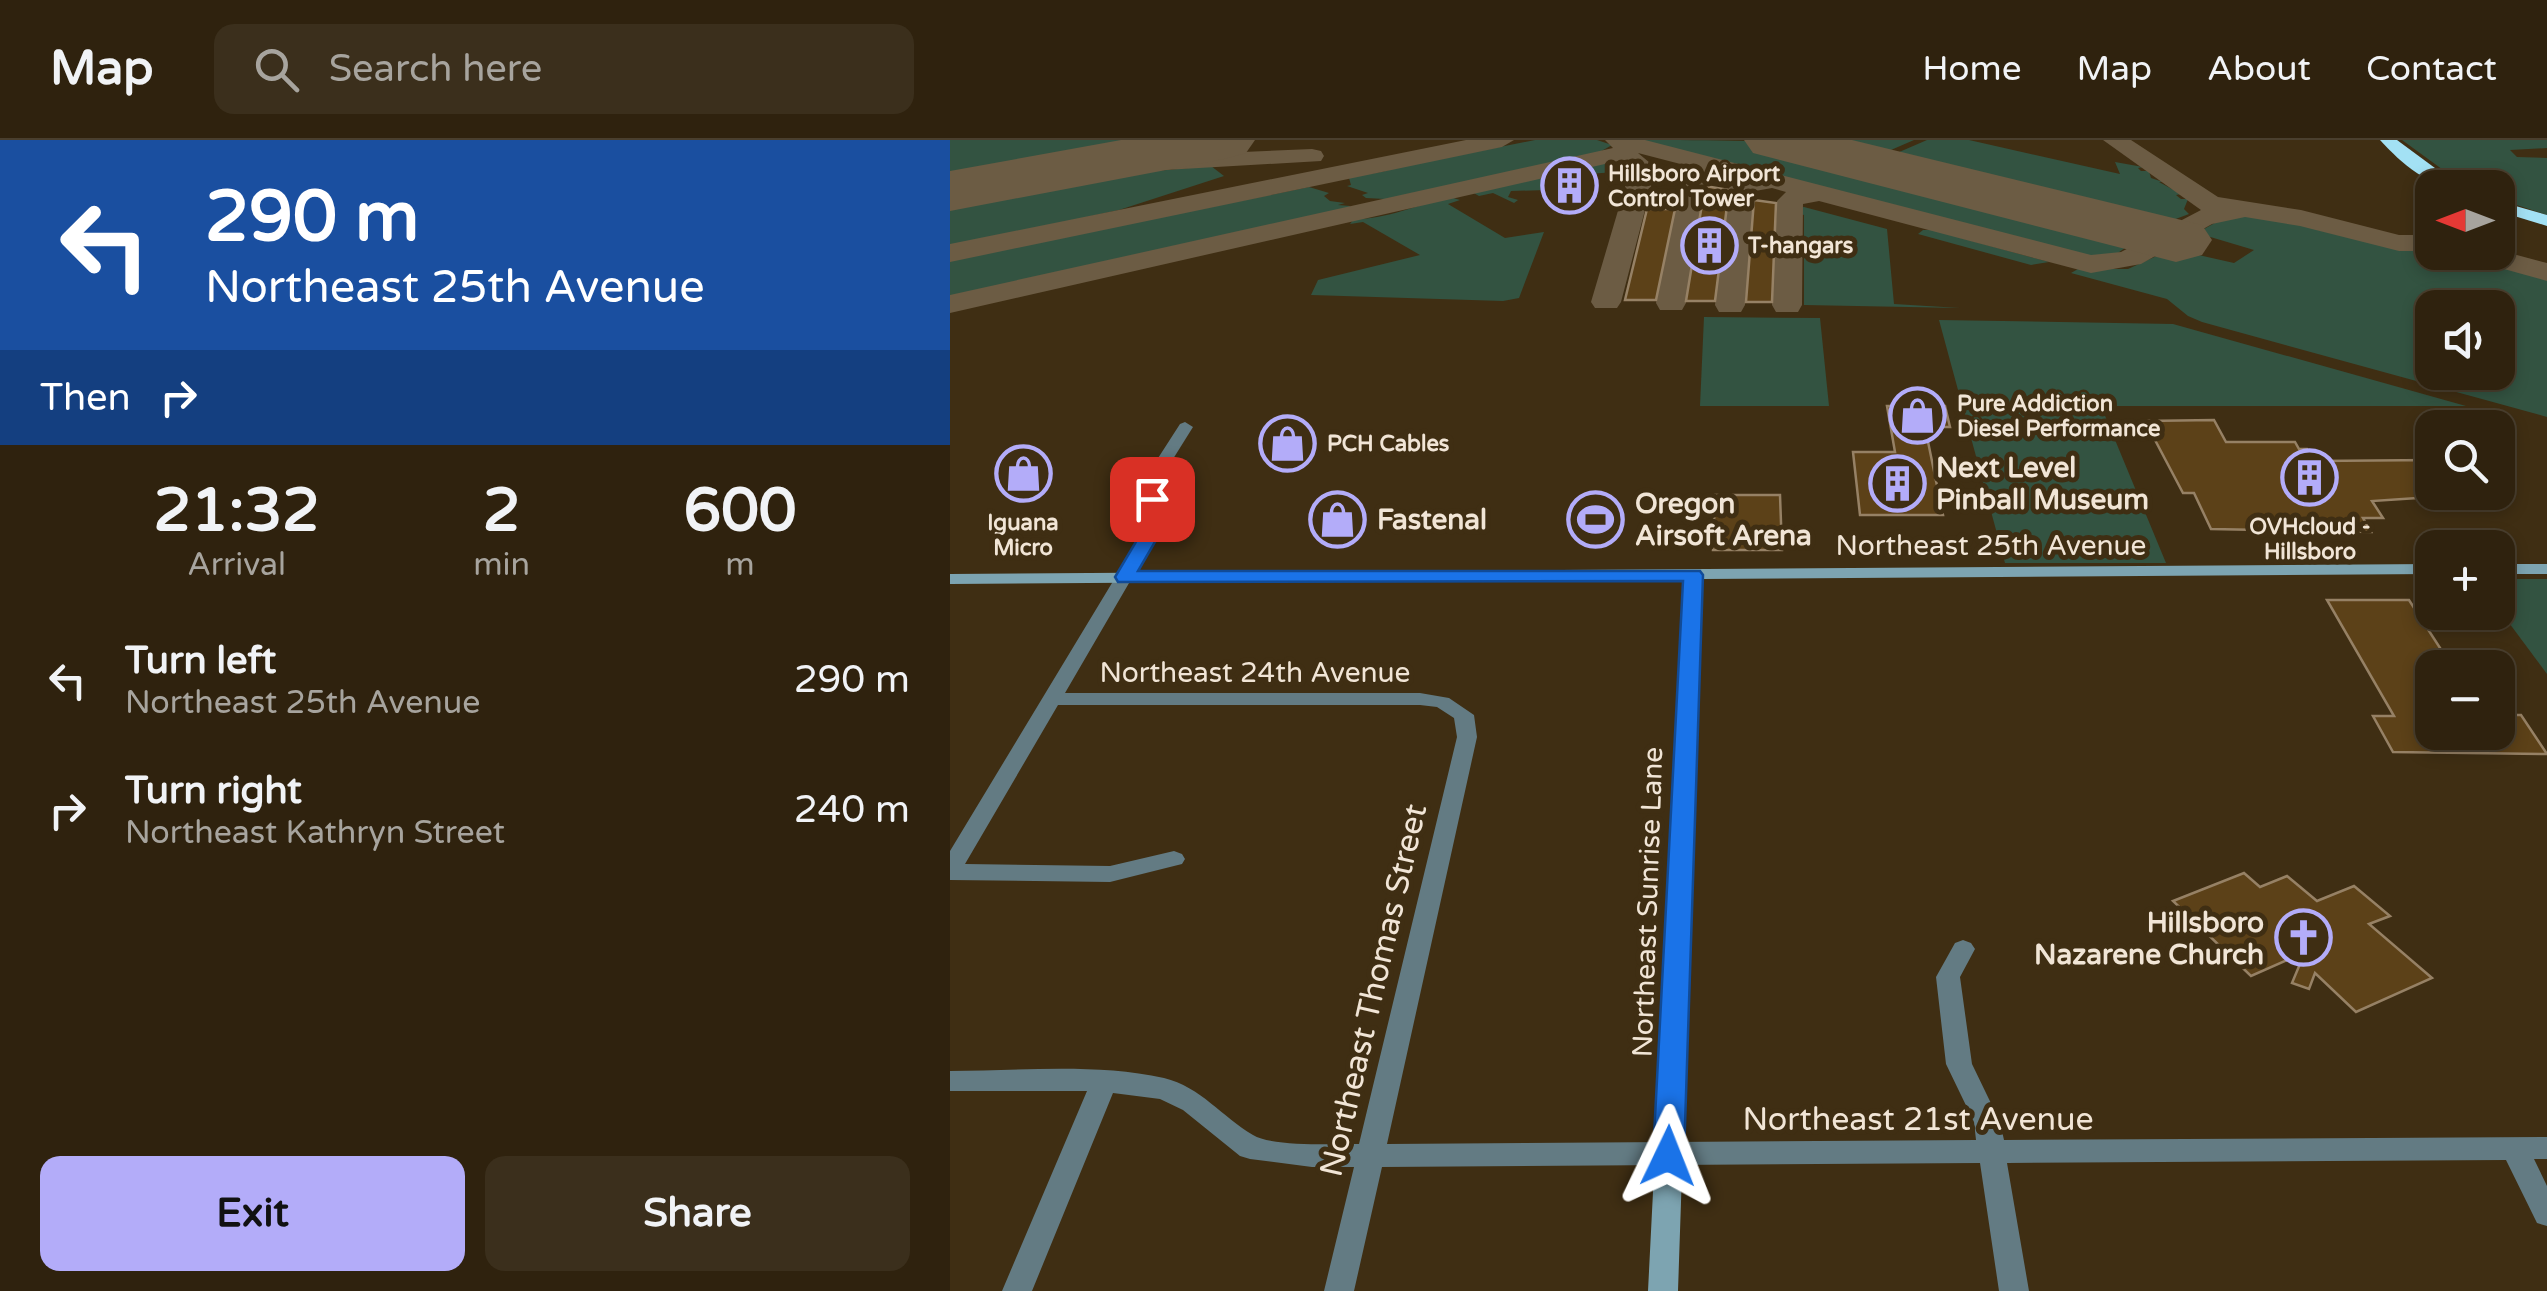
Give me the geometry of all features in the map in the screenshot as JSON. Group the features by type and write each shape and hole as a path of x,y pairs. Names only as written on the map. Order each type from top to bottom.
{"highway":[{"path":"2388,140 2424,170"},
{"path":"2515,211 2547,221"}],"main road":[{"path":"2515,569 2547,568"},
{"name":"Northeast 25th Avenue","path":"950,579 2415,570"},
{"name":"Northeast Sunrise Lane","path":"1663,1291 1693,575"}],"street":[{"path":"1174,859 1110,874 950,871 1125,577 1154,520 1150,483 1185,427"},
{"name":"Northeast 24th Avenue","path":"1052,699 1420,699 1456,708"},
{"name":"Northeast Thomas Street","path":"1339,1291 1468,737 1468,725 1456,708"},
{"path":"1963,950 1948,977 1959,1064 1986,1122 2014,1291"},
{"name":"Northeast 21st Avenue","path":"950,1081 1105,1081 1164,1088 1192,1102 1250,1148 1312,1156 2547,1148"},
{"path":"1017,1291 1105,1081"},
{"path":"2514,1148 2547,1214"}],"green space":[{"path":"950,140 1161,140 950,179"},
{"path":"1535,140 1597,140 1612,145 1591,157 1404,200 1366,198 1362,195 1368,193 1347,186 1351,185 1349,178 1355,176"},
{"path":"1638,140 1746,141 1775,147 2013,206 2129,245 2115,255 2082,256"},
{"path":"1808,140 1914,140 1884,153 1890,156 1927,140 1969,140 2120,174 2115,162 2143,167 2138,168 2149,171 2151,178 2181,194 2176,195 2181,199 2188,199 2184,209 2189,214 2165,223 2125,218"},
{"path":"2402,140 2547,140 2547,148 2510,150 2517,157 2547,158 2547,215 2515,205 2515,170 2443,170"},
{"path":"1597,161 1634,166 1588,174 1585,179 1555,181 1546,190 1511,191 1508,197 1518,200 1514,203 1493,193 1479,196 1472,192"},
{"path":"1211,166 1224,176 1119,210 950,247 950,203 1111,175"},
{"path":"1309,187 1329,193 1324,196 1345,203 1338,205 1350,206 1349,211 950,300 950,260"},
{"path":"1450,197 1460,200 1448,204 1505,238 1544,232 1519,298 1503,301 1311,295 1318,280 1420,255 1363,222 1350,224 1354,219 1390,214"},
{"path":"1796,208 1887,229 1894,304 1960,308 1804,305 1804,215 1796,213"},
{"path":"2257,215 2415,245 2415,270 2515,268 2547,277 2547,417 2449,390 2515,390 2515,290 2415,290 2415,381 2202,322 2167,299 2071,273 2078,269 2128,269 2172,249 2234,263 2254,250 2197,233 2220,220"},
{"path":"1923,230 2049,262 2031,265 1918,234"},
{"path":"1704,317 1820,318 1829,406 1700,406"},
{"path":"1939,320 2173,324 2466,406 2101,406 2166,563 2005,563"},
{"path":"2515,579 2547,579 2547,674 2514,630"}],"building":[{"name":"T-hangars","path":"1705,186 1729,190 1715,301 1686,301"},
{"name":"T-hangars","path":"1754,200 1776,203 1772,302 1746,302"},
{"name":"T-hangars","path":"1647,209 1675,209 1656,300 1625,300"},
{"name":"Next Level Pinball Museum","path":"1887,406 1945,406 1950,427 1925,427 1943,515 1860,515 1853,452 1895,452"},
{"name":"OVHcloud - Hillsboro","path":"2214,420 2226,442 2295,442 2299,449 2307,449 2315,461 2415,460 2415,498 2372,501 2383,518 2363,518 2371,532 2211,529 2194,493 2183,493 2145,421"},
{"path":"1715,495 1780,495 1782,550 1713,550"},
{"path":"2327,600 2409,600 2415,609 2415,630 2428,630 2441,650 2415,650 2415,750 2515,750 2515,715 2521,715 2547,754 2393,752 2373,716 2394,716"},
{"name":"Hillsboro Nazarene Church","path":"2244,873 2260,887 2287,876 2317,901 2354,886 2390,916 2369,924 2432,978 2356,1012 2315,973 2309,989 2292,983 2305,952 2251,976 2173,901"}],"taxiway":[{"path":"950,253 1502,140"},
{"path":"1617,140 2091,264 2131,258 2202,218 2242,210"},
{"path":"2115,140 2210,204 2301,218 2399,243 2415,243"},
{"path":"1620,141 1626,147 1622,153"},
{"path":"950,304 1622,153"},
{"path":"1606,302 1643,168 1622,153"},
{"path":"1079,167 1312,156"},
{"path":"1671,303 1694,177 1706,169 1722,168"},
{"path":"1730,305 1742,188 1754,181 1771,181"},
{"path":"1787,305 1790,201 1801,194 1818,193"},
{"path":"2515,263 2547,272"}],"runway":[{"path":"950,191 1224,140"},
{"path":"1775,140 2176,240"}],"place":[{"name":"Hillsboro Airport Control Tower","path":"1569,186"},
{"name":"T-hangars","path":"1709,245"},
{"name":"Pure Addiction Diesel Performance","path":"1918,416"},
{"name":"PCH Cables","path":"1288,443"},
{"name":"Iguana Micro","path":"1023,474"},
{"name":"OVHcloud - Hillsboro","path":"2310,478"},
{"name":"Next Level Pinball Museum","path":"1897,483"},
{"name":"Fastenal","path":"1338,519"},
{"name":"Oregon Airsoft Arena","path":"1596,519"},
{"name":"Hillsboro Nazarene Church","path":"2303,938"}],"route":[{"path":"1152,499 1154,520 1149,535 1125,577 1693,575 1668,1156"}]}
